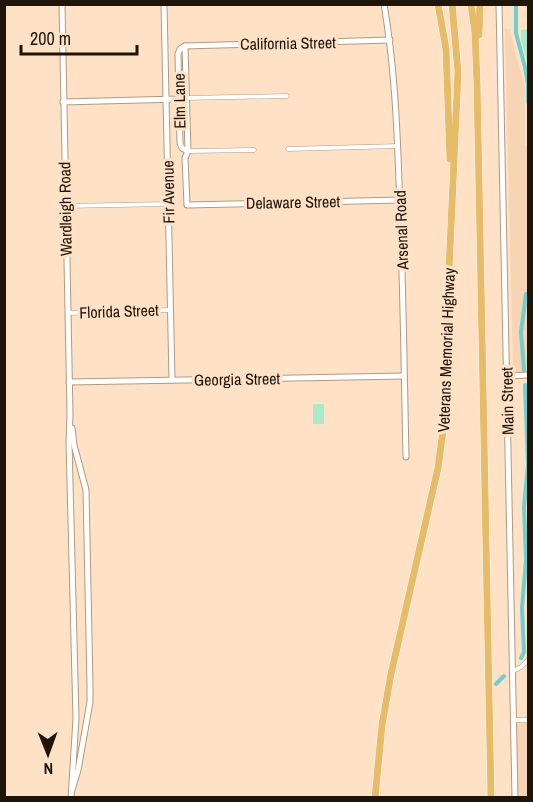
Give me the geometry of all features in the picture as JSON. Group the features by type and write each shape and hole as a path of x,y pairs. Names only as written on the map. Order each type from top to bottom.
{"highway":[{"path":"438,4 446,50 451,212"},
{"name":"Veterans Memorial Highway","path":"375,798 382,725 391,674 438,468 447,401 446,336 458,72 452,4"},
{"name":"Veterans Memorial Highway","path":"471,4 477,82 491,798"},
{"path":"477,82 480,4"}],"street":[{"name":"Wardleigh Road","path":"62,4 76,719 71,796"},
{"name":"Fir Avenue","path":"164,4 172,380"},
{"name":"Arsenal Road","path":"384,4 390,40 398,146 406,457"},
{"name":"Main Street","path":"499,4 515,798"},
{"name":"California Street","path":"185,46 390,40"},
{"name":"Elm Lane","path":"185,46 187,205"},
{"name":"Elm Lane","path":"185,46 178,54 180,146 188,151"},
{"path":"186,98 286,96"},
{"path":"63,102 179,99"},
{"path":"288,149 398,146"},
{"path":"188,151 254,150"},
{"name":"Delaware Street","path":"187,205 400,200"},
{"path":"65,206 168,204"},
{"name":"Florida Street","path":"68,313 170,310"},
{"path":"507,376 528,375"},
{"name":"Georgia Street","path":"69,382 404,376"},
{"name":"Wardleigh Road","path":"70,414 74,445 86,489 90,681 90,702 71,796"},
{"path":"512,671 521,667 528,660"},
{"path":"513,720 528,720"}],"shaded area":[{"path":"505,29 510,29 525,87 525,145 528,146 528,372 513,372"},
{"path":"528,723 528,797 516,797 515,724"}],"green space":[{"path":"528,29 528,65 521,30"},
{"path":"313,404 324,404 324,424 313,424"}],"waterway":[{"path":"516,4 516,33 525,67 528,102"},
{"path":"524,370 521,332 526,294"},
{"path":"521,658 524,652 522,608 526,560 524,507 528,465 525,385"},
{"path":"496,684 504,676"}]}
